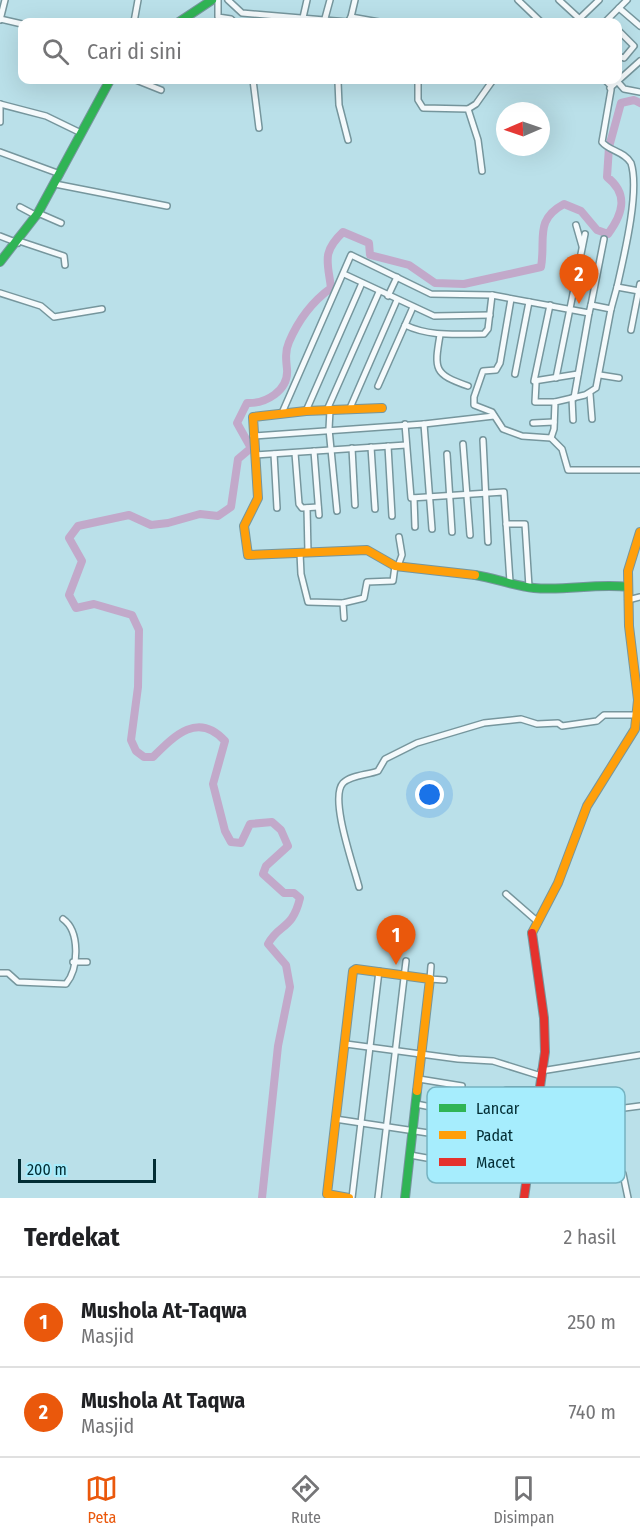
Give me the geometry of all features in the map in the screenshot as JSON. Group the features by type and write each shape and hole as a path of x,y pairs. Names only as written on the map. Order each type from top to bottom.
{"street":[{"path":"5,0 0,20 18,23"},
{"path":"135,18 138,0"},
{"path":"191,18 212,0"},
{"path":"218,0 218,17 224,18"},
{"path":"228,0 242,13 271,18"},
{"path":"302,18 307,0"},
{"path":"325,18 330,0"},
{"path":"350,18 355,0"},
{"path":"520,0 540,18"},
{"path":"560,0 576,18"},
{"path":"565,5 570,0"},
{"path":"582,18 599,0"},
{"path":"610,18 622,3 640,26"},
{"path":"622,34 634,47 624,58 622,57"},
{"path":"622,77 640,61"},
{"path":"0,262 18,242 37,214 108,84"},
{"path":"146,84 161,90"},
{"path":"254,84 259,128"},
{"path":"338,84 339,105 348,140"},
{"path":"418,84 418,100 423,108 468,109 474,106 490,84"},
{"path":"607,84 611,88"},
{"path":"550,305 536,383 535,402 555,402 590,394 596,388 600,375 611,309 639,188 638,178 631,163 616,149 605,146 601,138 611,88 614,84"},
{"path":"620,84 624,89 640,92"},
{"path":"0,122 0,104 46,116 81,133"},
{"path":"468,109 478,140 482,171"},
{"path":"0,152 60,174"},
{"path":"55,184 167,206"},
{"path":"20,207 61,224"},
{"path":"576,225 583,251"},
{"path":"556,378 585,234"},
{"path":"0,236 64,256 65,265"},
{"path":"573,420 573,398 604,239"},
{"path":"282,413 344,274 348,257 354,255 431,294 492,295 589,313"},
{"path":"344,274 434,316 490,315"},
{"path":"388,296 397,277"},
{"path":"306,411 362,283"},
{"path":"631,330 639,301 640,284"},
{"path":"617,287 639,291"},
{"path":"337,511 329,410 379,292"},
{"path":"0,293 40,306 54,317 102,309"},
{"path":"405,325 424,332 440,334 483,334 488,329 492,295"},
{"path":"511,299 499,367 496,370 483,371 474,397 477,408 489,411 500,428 519,435 551,438 562,449 568,470 640,470"},
{"path":"350,408 397,300"},
{"path":"515,374 530,302"},
{"path":"591,305 611,309"},
{"path":"378,386 413,307"},
{"path":"440,334 435,360 439,372 445,378 468,386"},
{"path":"536,383 578,374"},
{"path":"600,375 619,378"},
{"path":"590,394 592,419"},
{"path":"551,438 555,402"},
{"path":"382,408 350,408 254,416 258,498 244,526 249,556 367,550 397,566 490,577 529,587 572,589 613,585 628,587"},
{"path":"254,436 405,423 424,424 494,416"},
{"path":"533,423 554,422"},
{"path":"405,423 410,496 414,498 415,527"},
{"path":"424,424 432,529"},
{"path":"483,440 488,542"},
{"path":"464,444 470,535"},
{"path":"255,455 406,445"},
{"path":"388,446 392,516"},
{"path":"371,447 375,509"},
{"path":"352,448 355,505"},
{"path":"314,451 319,515"},
{"path":"295,453 299,504 307,508 318,507"},
{"path":"447,453 452,532"},
{"path":"274,454 277,508"},
{"path":"414,498 504,492 510,582"},
{"path":"307,508 301,574 308,602 343,603 364,598 368,582 393,581 402,555 399,537"},
{"path":"506,524 525,524 529,587"},
{"path":"539,1087 544,1018 530,941 558,883 587,806 637,732 628,587 630,561 640,532"},
{"path":"628,600 640,597"},
{"path":"343,603 344,618"},
{"path":"359,887 339,809 339,790 346,781 378,771 385,759 417,743 484,723 521,719 537,724 555,723 562,726 597,722 603,715 637,716"},
{"path":"506,894 538,922"},
{"path":"0,973 8,973 16,981 63,984 70,980 75,936 70,925 63,919"},
{"path":"378,1198 406,961"},
{"path":"73,962 87,962"},
{"path":"405,1198 431,966"},
{"path":"379,971 350,1198 326,1196 354,969 379,971 405,974 444,980"},
{"path":"346,1044 493,1061 541,1073 640,1055"},
{"path":"419,1079 462,1086"},
{"path":"416,1104 427,1106"},
{"path":"625,1109 640,1106"},
{"path":"335,1119 427,1132"},
{"path":"410,1155 427,1158"},
{"path":"524,1198 526,1183"},
{"path":"625,1183 628,1198"}],"waterway":[{"path":"262,1198 278,1046 290,987 286,965 268,944 272,937 289,922 297,909 300,898 294,893 284,893 263,874 266,866 288,846 281,830 272,822 250,824 241,843 231,842 225,831 213,784 225,741 215,732 196,727 187,730 169,741 153,757 144,757 136,751 131,740 138,687 139,630 132,615 94,604 76,608 69,595 82,561 69,538 78,526 129,515 151,525 200,514 218,516 231,507 238,459 251,448 237,423 247,403 261,401 274,395 284,384 287,377 286,352 289,342 307,312 331,288 329,252 331,246 343,232 369,243 370,255 409,265 435,283 464,284 541,267 545,224 548,217 564,204 581,211 597,230 608,234 617,219 621,204 619,190 607,177 609,147 621,103 634,100 640,103"}],"traffic: fast":[{"path":"185,18 212,0"},
{"path":"0,262 38,213 108,84"},
{"path":"475,575 534,588 628,587"},
{"path":"405,1198 417,1091"}],"traffic: slow":[{"path":"382,408 306,411 253,417 258,498 244,526 248,555 367,550 395,566 475,575"},
{"path":"532,933 558,883 587,806 635,729 638,700 629,626 628,571 640,532"},
{"path":"349,1198 327,1194 353,971 356,969 430,979 417,1091"}],"traffic: jam":[{"path":"532,933 544,1018 545,1052 540,1087"},
{"path":"524,1198 526,1183"}],"place":[{"name":"Mushola At Taqwa","path":"579,304"},
{"name":"Mushola At-Taqwa","path":"396,965"}]}
